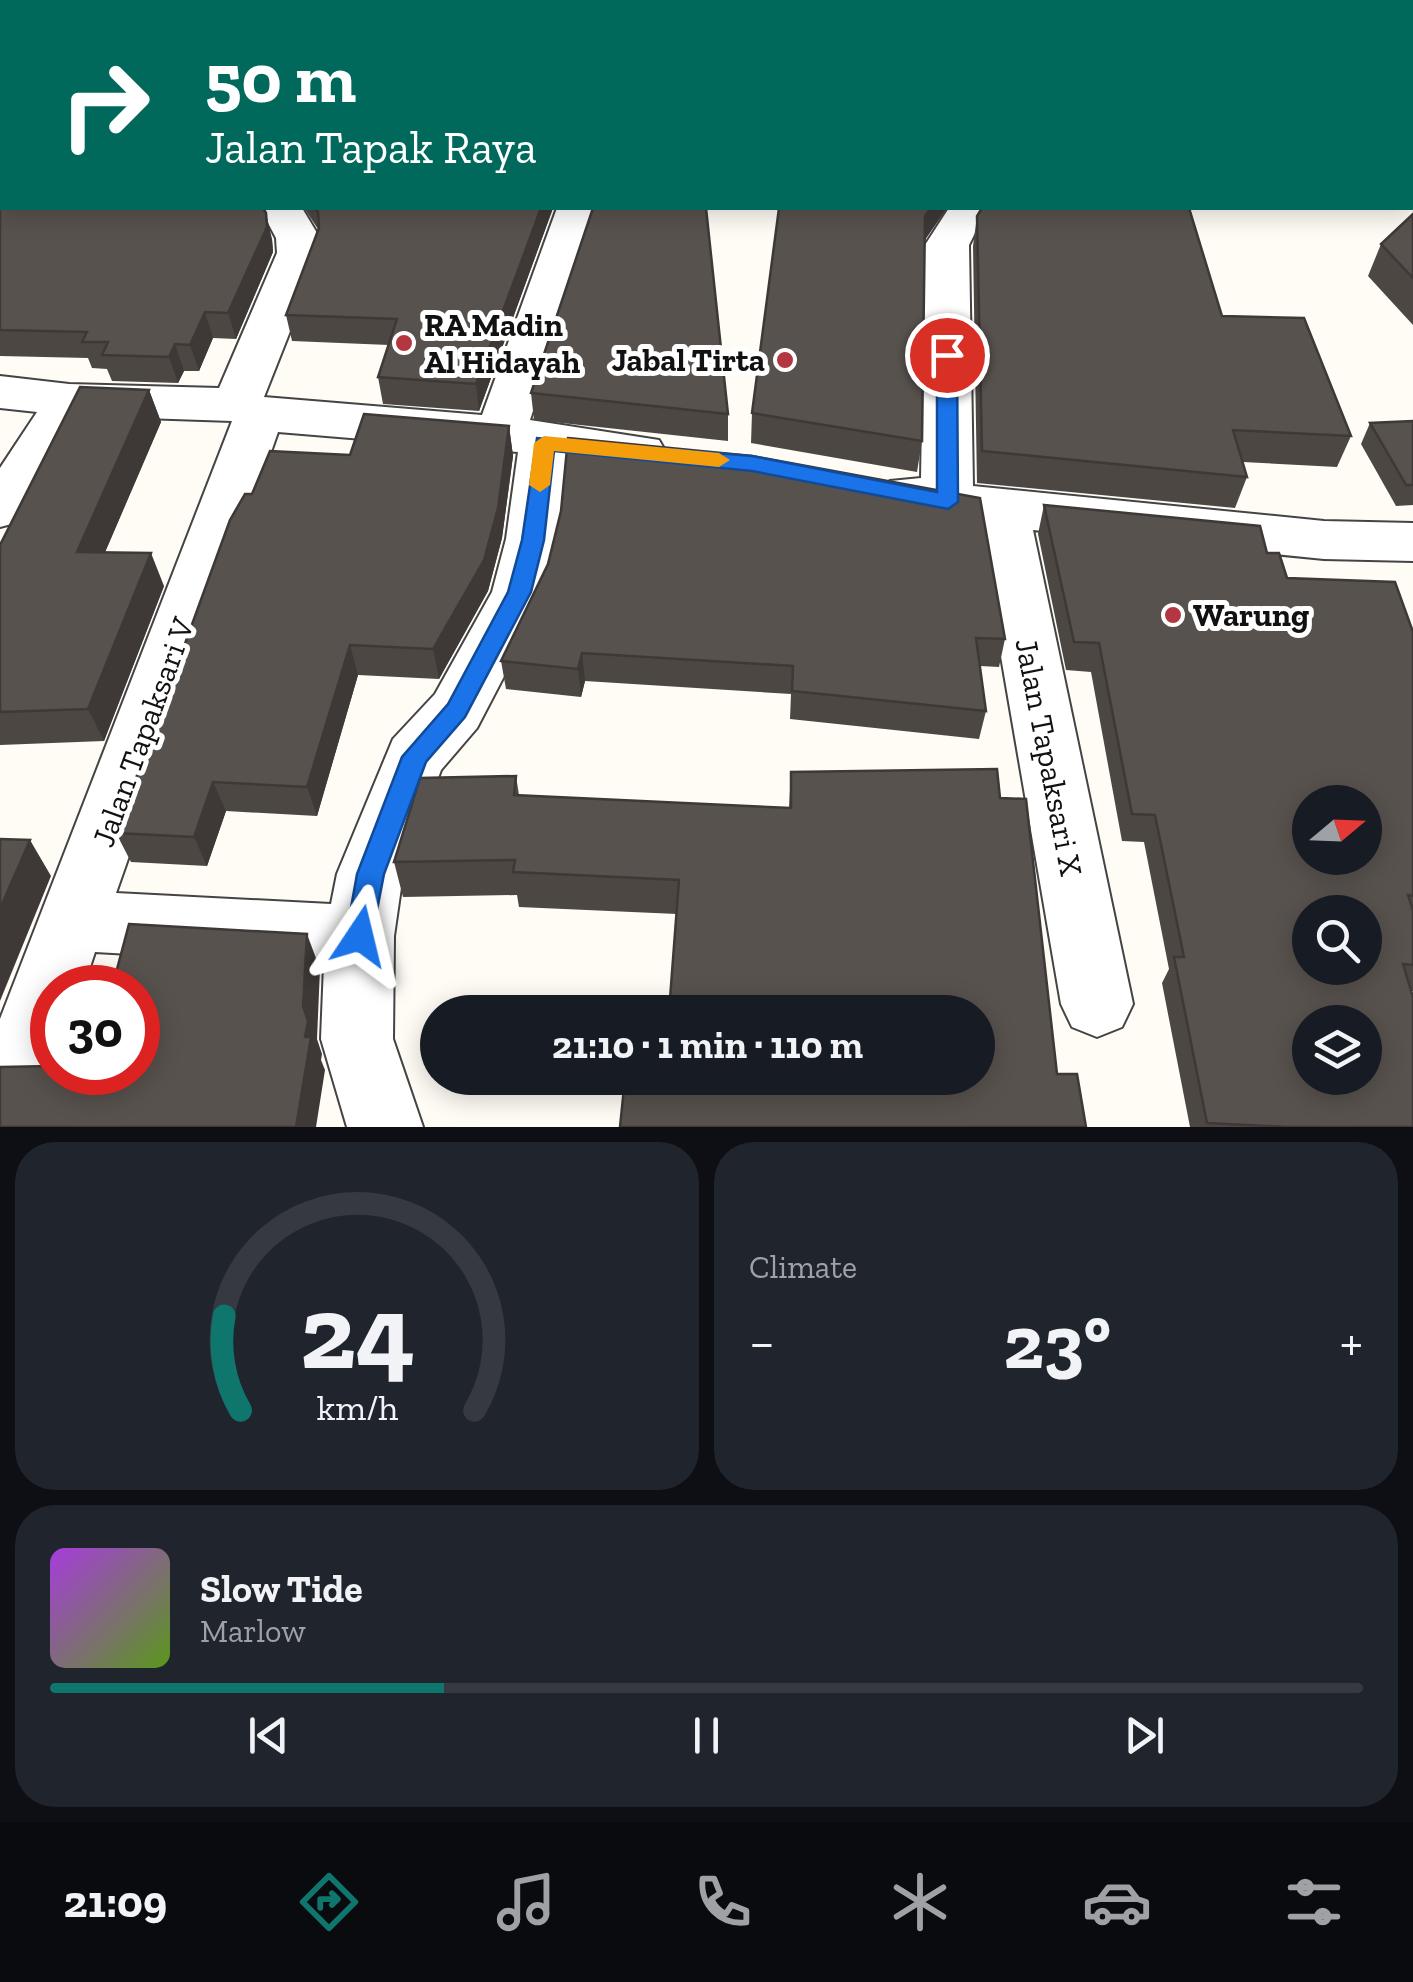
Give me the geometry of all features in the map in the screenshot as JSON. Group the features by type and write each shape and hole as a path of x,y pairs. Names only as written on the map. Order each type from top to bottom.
{"street":[{"name":"Jalan Tapaksari V","path":"13,1057 74,921 299,254 298,238 281,210"},
{"path":"385,1127 357,1039 360,936 370,874 415,757 456,710 520,592 533,540 523,438 578,210"},
{"name":"Jalan Tapaksari X","path":"999,210 964,214 954,222 947,245 975,505 1097,1004"},
{"path":"0,392 70,400 248,409 695,458"},
{"path":"0,509 70,400"},
{"path":"869,486 975,505 1324,540 1413,542"},
{"path":"74,921 360,936"}],"building":[{"path":"0,210 266,213 267,227 228,313 205,312 190,345 175,344 169,357 102,355 108,342 82,342 87,332 0,330"},
{"path":"540,210 476,384 378,377 397,319 286,315 319,228 318,212"},
{"path":"592,210 706,210 728,414 531,393"},
{"path":"779,210 930,210 925,216 922,441 752,413"},
{"path":"981,210 1190,210 1222,316 1304,318 1351,436 1233,430 1247,477 982,451 977,216"},
{"path":"1413,214 1413,278 1381,244"},
{"path":"80,387 149,390 77,552 151,553 88,709 0,712 0,545"},
{"path":"364,414 509,426 498,508 484,560 433,649 350,645 307,787 213,782 194,837 116,833 230,520 245,494 252,494 270,451 350,455"},
{"path":"1413,421 1413,485 1406,485 1370,423"},
{"path":"568,438 752,456 980,498 1005,639 976,638 986,711 792,691 793,666 582,653 578,669 501,661 548,564 561,511"},
{"path":"1044,505 1260,526 1267,553 1279,553 1287,578 1395,582 1413,632 1413,896 1408,895 1413,911 1413,965 1403,964 1413,997 1413,1127 1207,1123 1174,957 1184,957 1155,815 1132,814 1099,643 1074,642"},
{"path":"997,769 1000,798 1026,799 1057,1074 1077,1074 1086,1127 620,1127 623,1095 995,1095 995,995 670,995 679,880 513,872 515,860 394,862 420,778 516,776 514,795 791,808 791,772"},
{"path":"0,839 30,840 0,909"},
{"path":"129,924 307,934 303,1006 308,1021 305,1037 311,1037 296,1127 0,1127 0,1067 30,1066 30,1095 160,1095 160,965 118,965"}],"slow traffic":[{"path":"540,485 544,443 719,460"}],"place":[{"name":"RA Madin Al Hidayah","path":"404,343"},
{"name":"Jabal Tirta","path":"785,360"},
{"name":"Warung","path":"1173,615"}],"route":[{"path":"360,936 370,874 415,757 456,710 520,592 533,540 544,443 752,464 948,502 947,355"}]}
